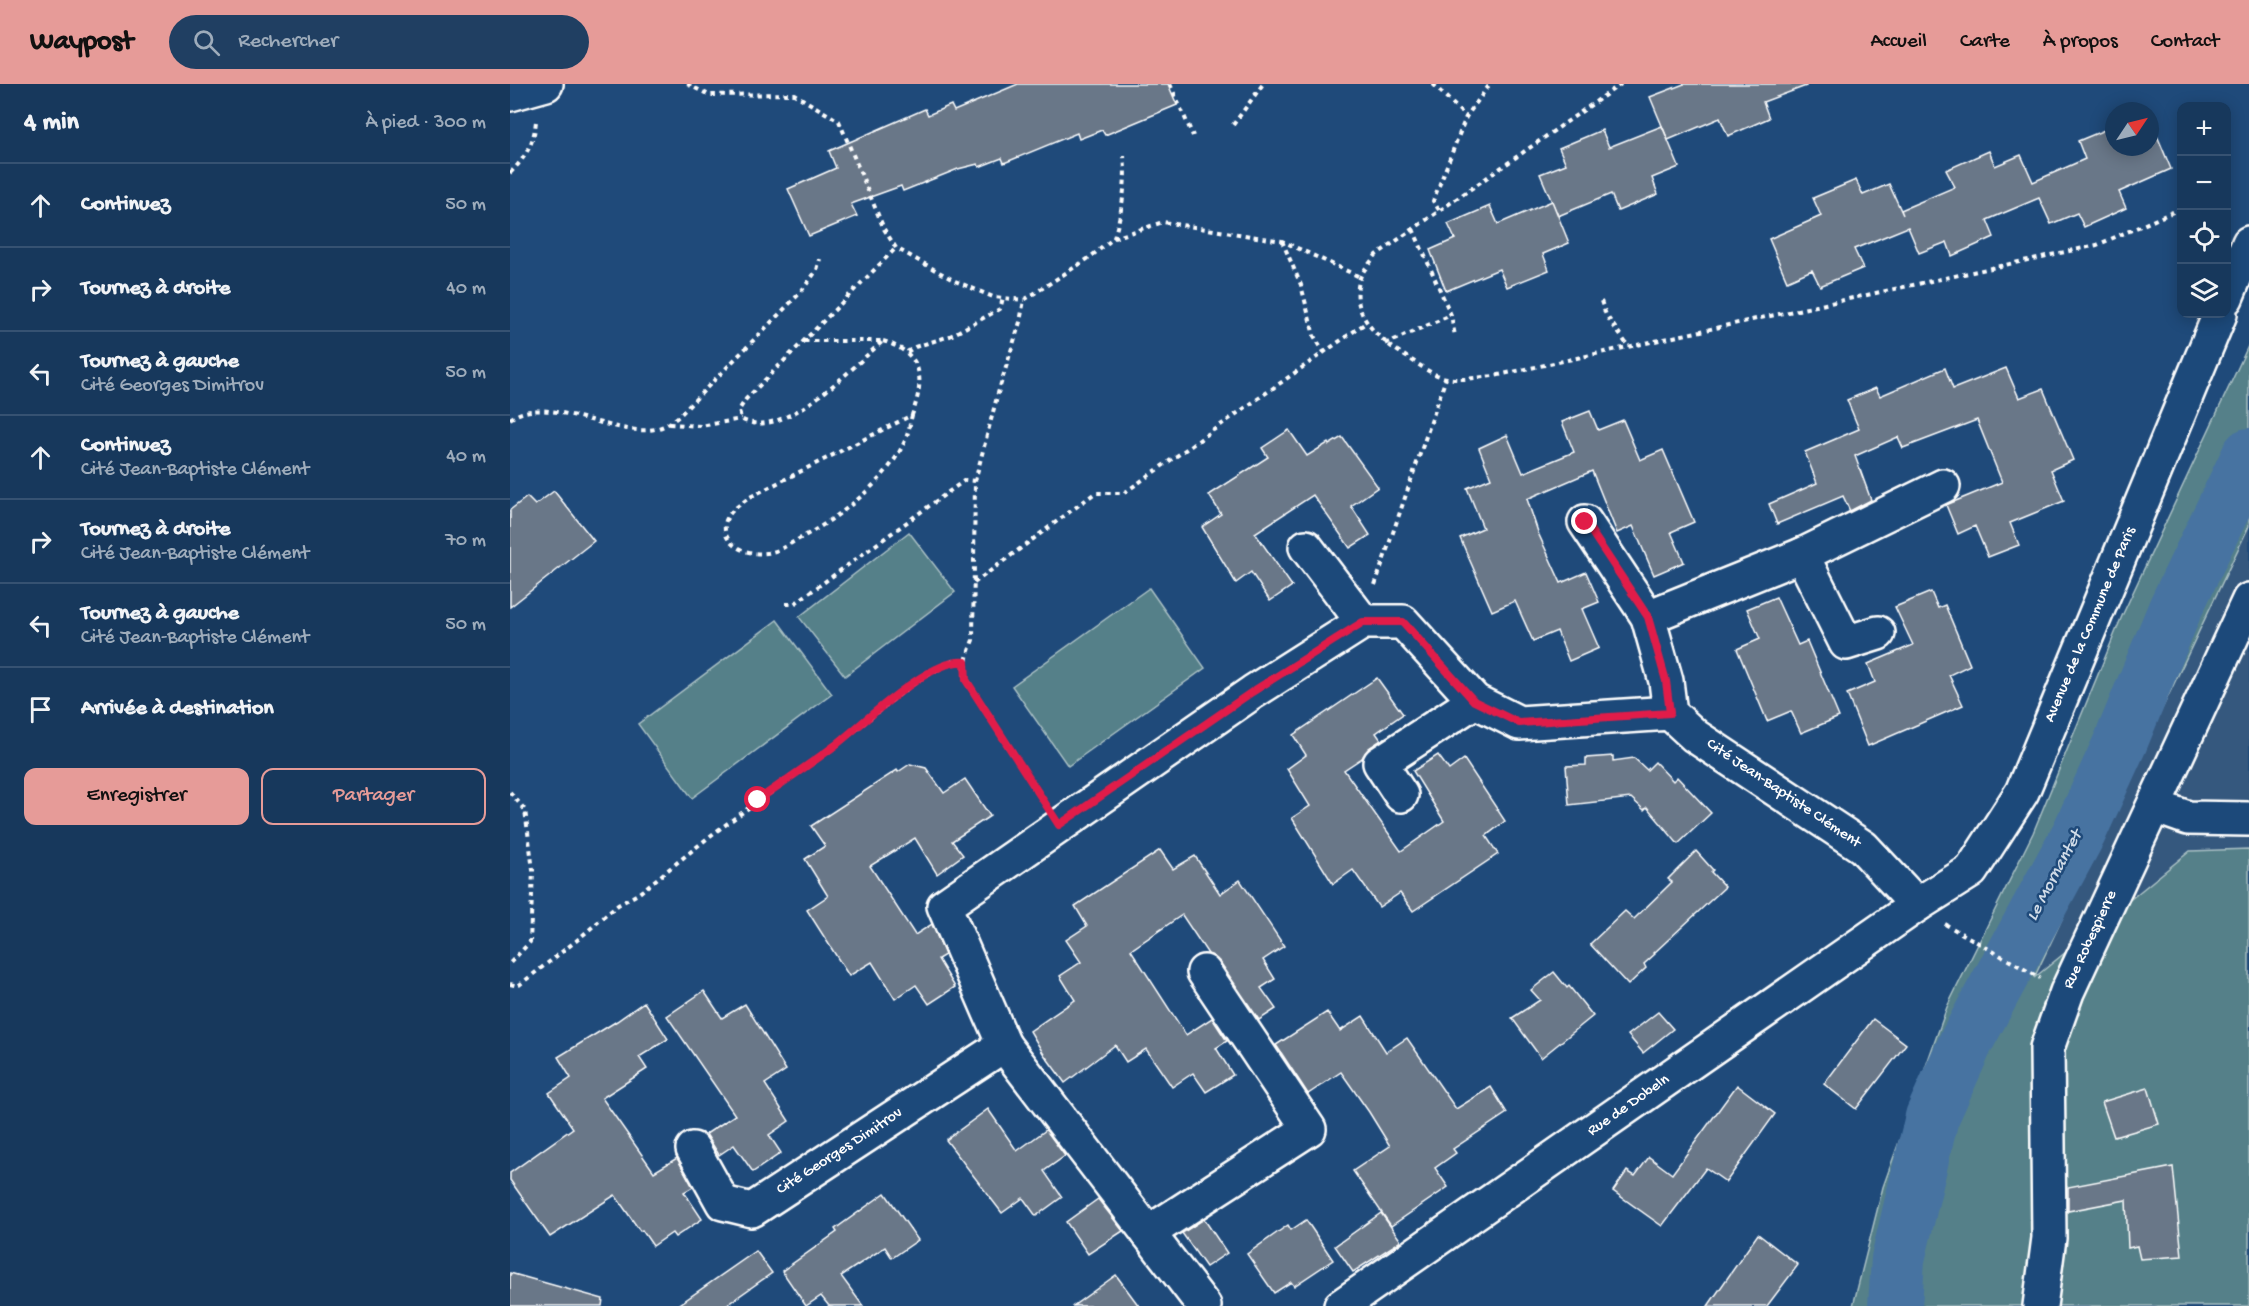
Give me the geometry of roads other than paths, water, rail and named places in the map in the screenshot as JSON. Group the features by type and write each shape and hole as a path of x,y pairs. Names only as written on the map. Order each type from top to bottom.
{"street":[{"path":"511,91 546,84"},
{"path":"2231,286 2249,243"},
{"name":"Avenue de la Commune de Paris","path":"1917,905 1971,871 2022,792 2218,318"},
{"path":"1648,617 1802,555 1943,486"},
{"path":"1204,1306 1005,1045 944,906 1252,692 1363,622 1403,622 1474,701 1519,723 1670,713 1666,681 1648,617 1585,522"},
{"path":"1306,547 1363,622"},
{"path":"1802,555 1846,643 1878,633"},
{"name":"Rue Robespierre","path":"2040,1306 2049,1238 2046,1048 2067,992 2249,600"},
{"path":"1401,795 1380,764 1474,701"},
{"name":"Cité Jean-Baptiste Clément","path":"1670,713 1695,735 1863,847 1917,905"},
{"path":"2154,806 2188,818 2249,819"},
{"name":"Rue de Dobeln","path":"1341,1306 1917,905"},
{"path":"1148,1233 1309,1129 1204,972"},
{"name":"Cité Georges Dimitrov","path":"693,1149 723,1203 752,1210 1005,1045"}],"waterway":[{"name":"Le Mornantet","path":"1895,1306 1898,1259 1932,1117 1966,1042 2079,833 2121,741 2175,609 2249,455"}]}
